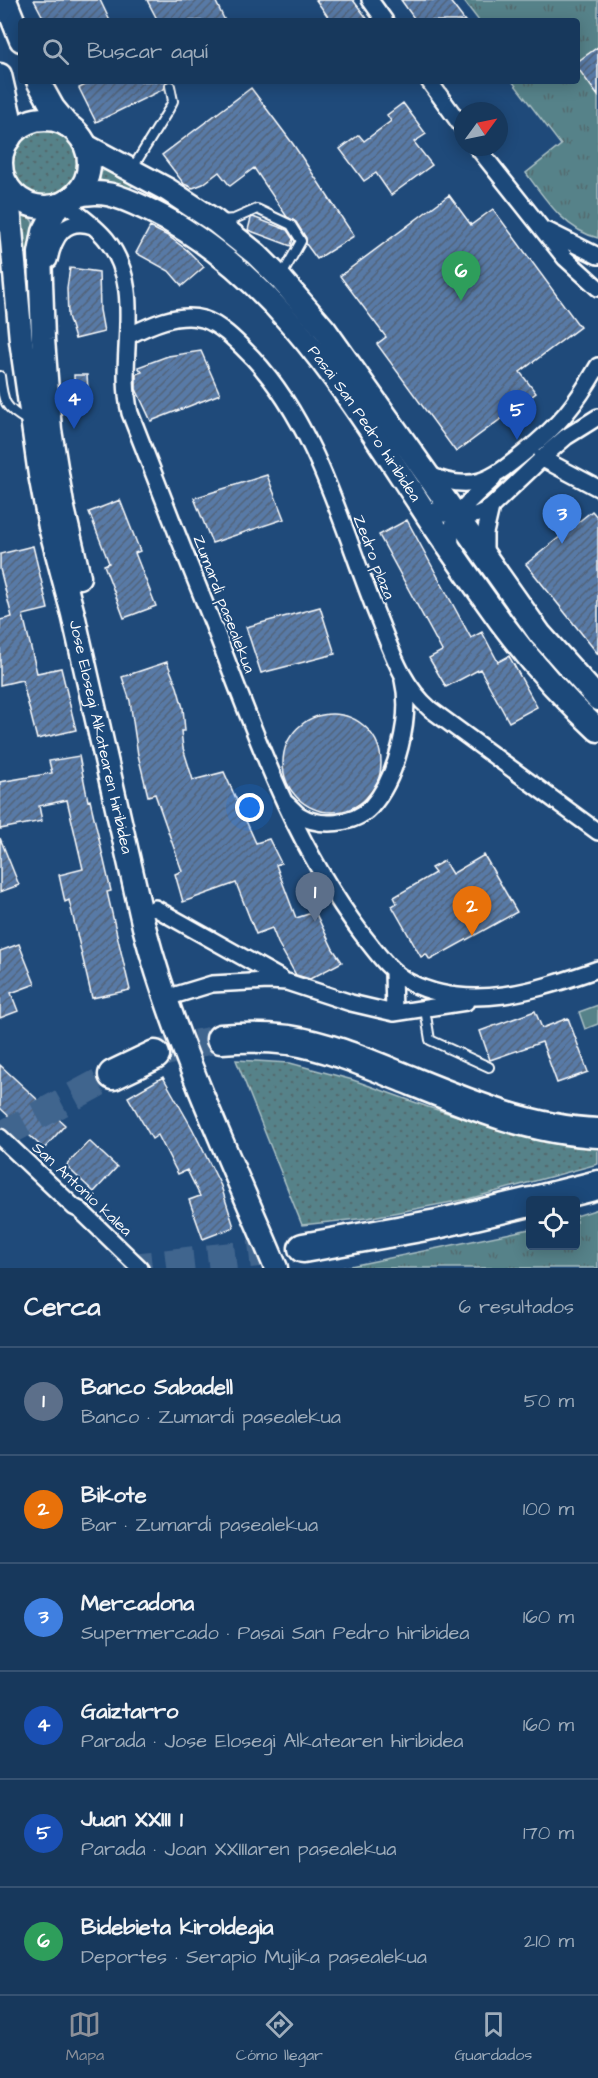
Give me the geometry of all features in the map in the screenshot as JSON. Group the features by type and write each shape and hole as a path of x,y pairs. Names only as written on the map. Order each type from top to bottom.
{"highway":[{"path":"220,1039 264,1037 315,1046 366,1063 508,1118 558,1129 598,1133"},
{"path":"114,1075 155,1055"},
{"path":"554,1196 598,1185"},
{"path":"296,1258 526,1203"}],"main road":[{"path":"5,0 18,32"},
{"path":"0,75 9,114 9,139 2,157 3,176 14,195 35,206 65,202 87,179 89,157 81,138 53,108 40,84"},
{"path":"9,139 25,124 35,120 46,119 67,125"},
{"name":"Pasai San Pedro hiribidea","path":"86,146 168,190 215,221 280,278 325,330 486,561 540,634 598,699"},
{"name":"Jose Elosegi Alkatearen hiribidea","path":"7,185 4,216 32,423 50,527 73,614 144,927 173,996 194,1034 296,1258"},
{"name":"Pasai San Pedro hiribidea","path":"65,202 98,192 109,193 130,201 193,235 245,275 288,321 318,358 372,432 502,623 540,671 598,730"},
{"name":"Jose Elosegi Alkatearen hiribidea","path":"65,202 50,218 41,243 39,264 50,430 62,504 155,908 180,1038 276,1268"}],"street":[{"path":"370,0 383,18"},
{"path":"431,84 454,116"},
{"path":"484,156 565,258 598,288"},
{"name":"Zumardi pasealekua","path":"65,202 108,240 122,267 129,310 125,394 130,413 281,798 296,830 331,890 371,946 393,972 416,985 441,994 472,998 489,997"},
{"path":"41,298 51,248 59,233 72,225 93,226"},
{"path":"543,228 598,256"},
{"name":"Zedro plaza","path":"128,336 173,319 203,320 221,329 260,366 281,392 320,465 359,570 402,675 414,694 430,709 598,832"},
{"path":"452,551 450,536 456,516 461,509 564,418 598,366"},
{"path":"422,508 456,516 476,516 491,507 566,437 598,417"},
{"path":"541,458 598,488"},
{"path":"426,473 442,480 461,483 480,481 497,475"},
{"path":"486,561 484,533 491,507"},
{"path":"281,798 299,814 318,822 338,823 355,818 370,808 384,789 393,770 405,721 406,698 402,675"},
{"path":"405,721 415,710 430,709"},
{"name":"Zumardi pasealekua","path":"155,908 287,982 351,1003 394,1013 545,987 598,969"},
{"path":"393,972 394,1013"},
{"name":"Zumardi pasealekua","path":"173,996 212,984 231,981 287,982"},
{"name":"San Antonio kalea","path":"0,1137 140,1268"}],"lane":[{"path":"131,170 173,101 170,86"},
{"path":"215,221 234,219 257,209 291,225 301,241 280,278"},
{"path":"0,376 2,400 13,413 32,423"},
{"path":"425,1009 430,1040 489,1067"}],"green space":[{"path":"463,0 598,0 598,238 586,234 566,221 548,203 526,173 561,145 514,84 580,84 580,18 477,18"},
{"path":"45,130 57,133 68,140 75,151 78,163 75,175 68,186 57,193 45,196 33,193 22,186 15,175 12,163 15,151 22,140 33,133"},
{"path":"105,170 135,184 127,190 103,182 100,179 101,172"},
{"path":"19,215 30,218 33,222 31,263 34,328 29,328"},
{"path":"598,1005 598,1024 585,1029 579,1012"},
{"path":"236,1060 290,1063 353,1080 428,1107 535,1140 598,1147 598,1164 468,1199 367,1218 302,1225"},
{"path":"598,1209 598,1268 341,1268 526,1230 526,1250 580,1250 580,1215"}],"building":[{"path":"34,0 100,0 109,18 43,18"},
{"path":"147,0 215,0 224,18 156,18"},
{"path":"316,0 353,0 367,18 329,18"},
{"path":"401,0 449,0 463,18 414,18"},
{"path":"598,47 598,96 580,71 580,60"},
{"path":"88,84 166,84 164,89 96,122 79,88"},
{"path":"251,88 293,144 354,236 317,259 306,244 306,238 296,222 287,217 254,168 230,186 219,172 203,184 193,188 184,184 162,155"},
{"path":"403,103 426,134 414,142 432,165 391,195 376,173 364,181 340,149 359,135 364,141 391,121 387,115"},
{"path":"449,195 471,225 493,209 580,327 520,372 536,393 456,452 377,344 386,337 340,276"},
{"path":"253,217 287,230 293,239 291,246 248,230"},
{"path":"150,227 168,236 187,250 204,267 182,286 169,271 136,253"},
{"path":"70,268 99,272 100,310 104,332 75,339 68,316 67,288"},
{"path":"201,351 220,394 151,421 136,389 136,374 142,372 138,367 168,356"},
{"path":"74,375 87,375 89,406 75,407"},
{"path":"267,475 284,519 212,543 194,498"},
{"path":"120,500 140,551 135,553 156,606 124,618 104,565 109,563 89,512"},
{"path":"592,511 598,518 598,654 526,564"},
{"path":"407,520 471,638 482,632 498,662 509,656 537,707 509,722 480,669 446,687 429,658 442,651 379,535"},
{"path":"33,546 48,609 23,615 37,673 61,668 76,730 37,739 22,680 0,685 0,620 12,617 0,569 0,554"},
{"path":"320,607 335,654 261,673 246,627"},
{"path":"167,662 183,708 185,731 181,731 183,748 193,780 224,772 256,843 269,839 281,863 276,865 296,918 315,912 342,962 310,979 296,975 272,928 256,934 236,883 183,902 175,874 182,871 155,794 148,796 138,755 130,701 122,677"},
{"path":"332,714 351,718 367,728 377,744 381,763 377,782 367,798 351,808 332,812 313,808 297,798 287,782 283,763 287,744 297,728 313,718"},
{"path":"79,756 111,891 107,892 130,990 92,998 69,900 65,902 59,875 83,869 67,800 39,806 42,821 0,829 0,782 52,773 49,761"},
{"path":"0,838 19,885 0,892"},
{"path":"484,855 517,912 430,960 426,954 421,957 392,906 397,903 394,897 435,873 431,868 444,861 452,874"},
{"path":"19,944 35,984 11,993 18,1011 0,1018 0,951"},
{"path":"535,1011 542,1028 568,1018 588,1072 557,1083 542,1042 490,1060 480,1031"},
{"path":"0,1065 65,1125 44,1149 0,1108"},
{"path":"163,1077 221,1186 234,1227 203,1239 189,1200 200,1196 187,1170 178,1174 158,1135 152,1139 128,1097"},
{"path":"89,1141 117,1167 94,1192 66,1166"}],"tunnel":[{"path":"155,1055 192,1044 221,1039"},
{"path":"0,1136 113,1075"},
{"path":"124,1268 303,1248"}],"place":[{"name":"Bidebieta kiroldegia","path":"461,301"},
{"name":"Gaiztarro","path":"74,429"},
{"name":"Juan XXIII 1","path":"517,440"},
{"name":"Mercadona","path":"562,544"},
{"name":"Banco Sabadell","path":"315,922"},
{"name":"Bikote","path":"472,936"}]}
